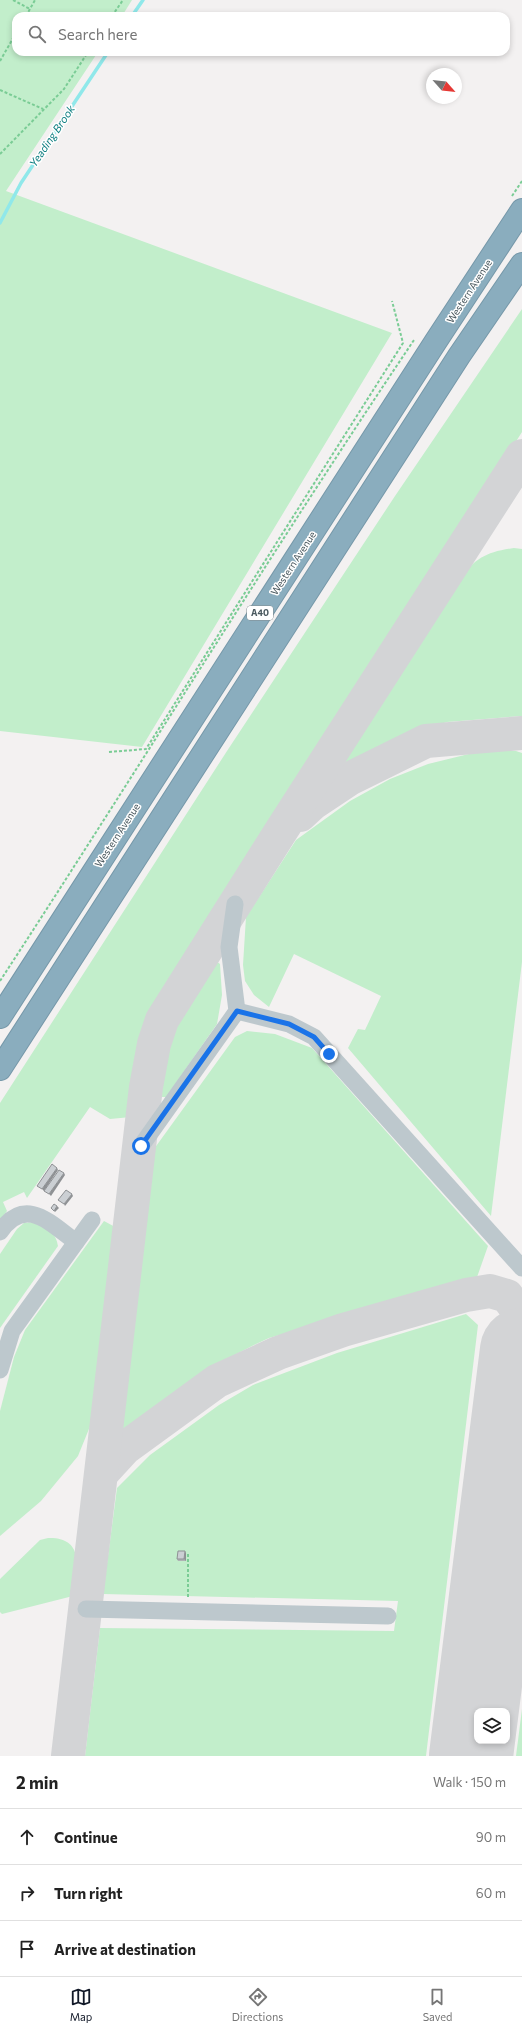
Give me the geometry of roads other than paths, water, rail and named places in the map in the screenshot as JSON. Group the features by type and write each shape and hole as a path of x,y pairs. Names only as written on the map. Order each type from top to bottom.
{"highway":[{"name":"Western Avenue","path":"0,1017 436,340 515,206"},
{"name":"A40","path":"0,1069 459,356 522,264"}],"lane":[{"path":"141,1146 237,1011 229,947 235,904"},
{"path":"237,1011 289,1024 314,1037 522,1268"},
{"path":"0,1232 6,1222 18,1214 30,1213 42,1217 76,1242"},
{"path":"1,1360 12,1331 92,1220"},
{"path":"86,1610 388,1616"}],"waterway":[{"name":"Yeading Brook","path":"135,12 143,0"},
{"name":"Yeading Brook","path":"0,223 21,183 105,56"}]}
